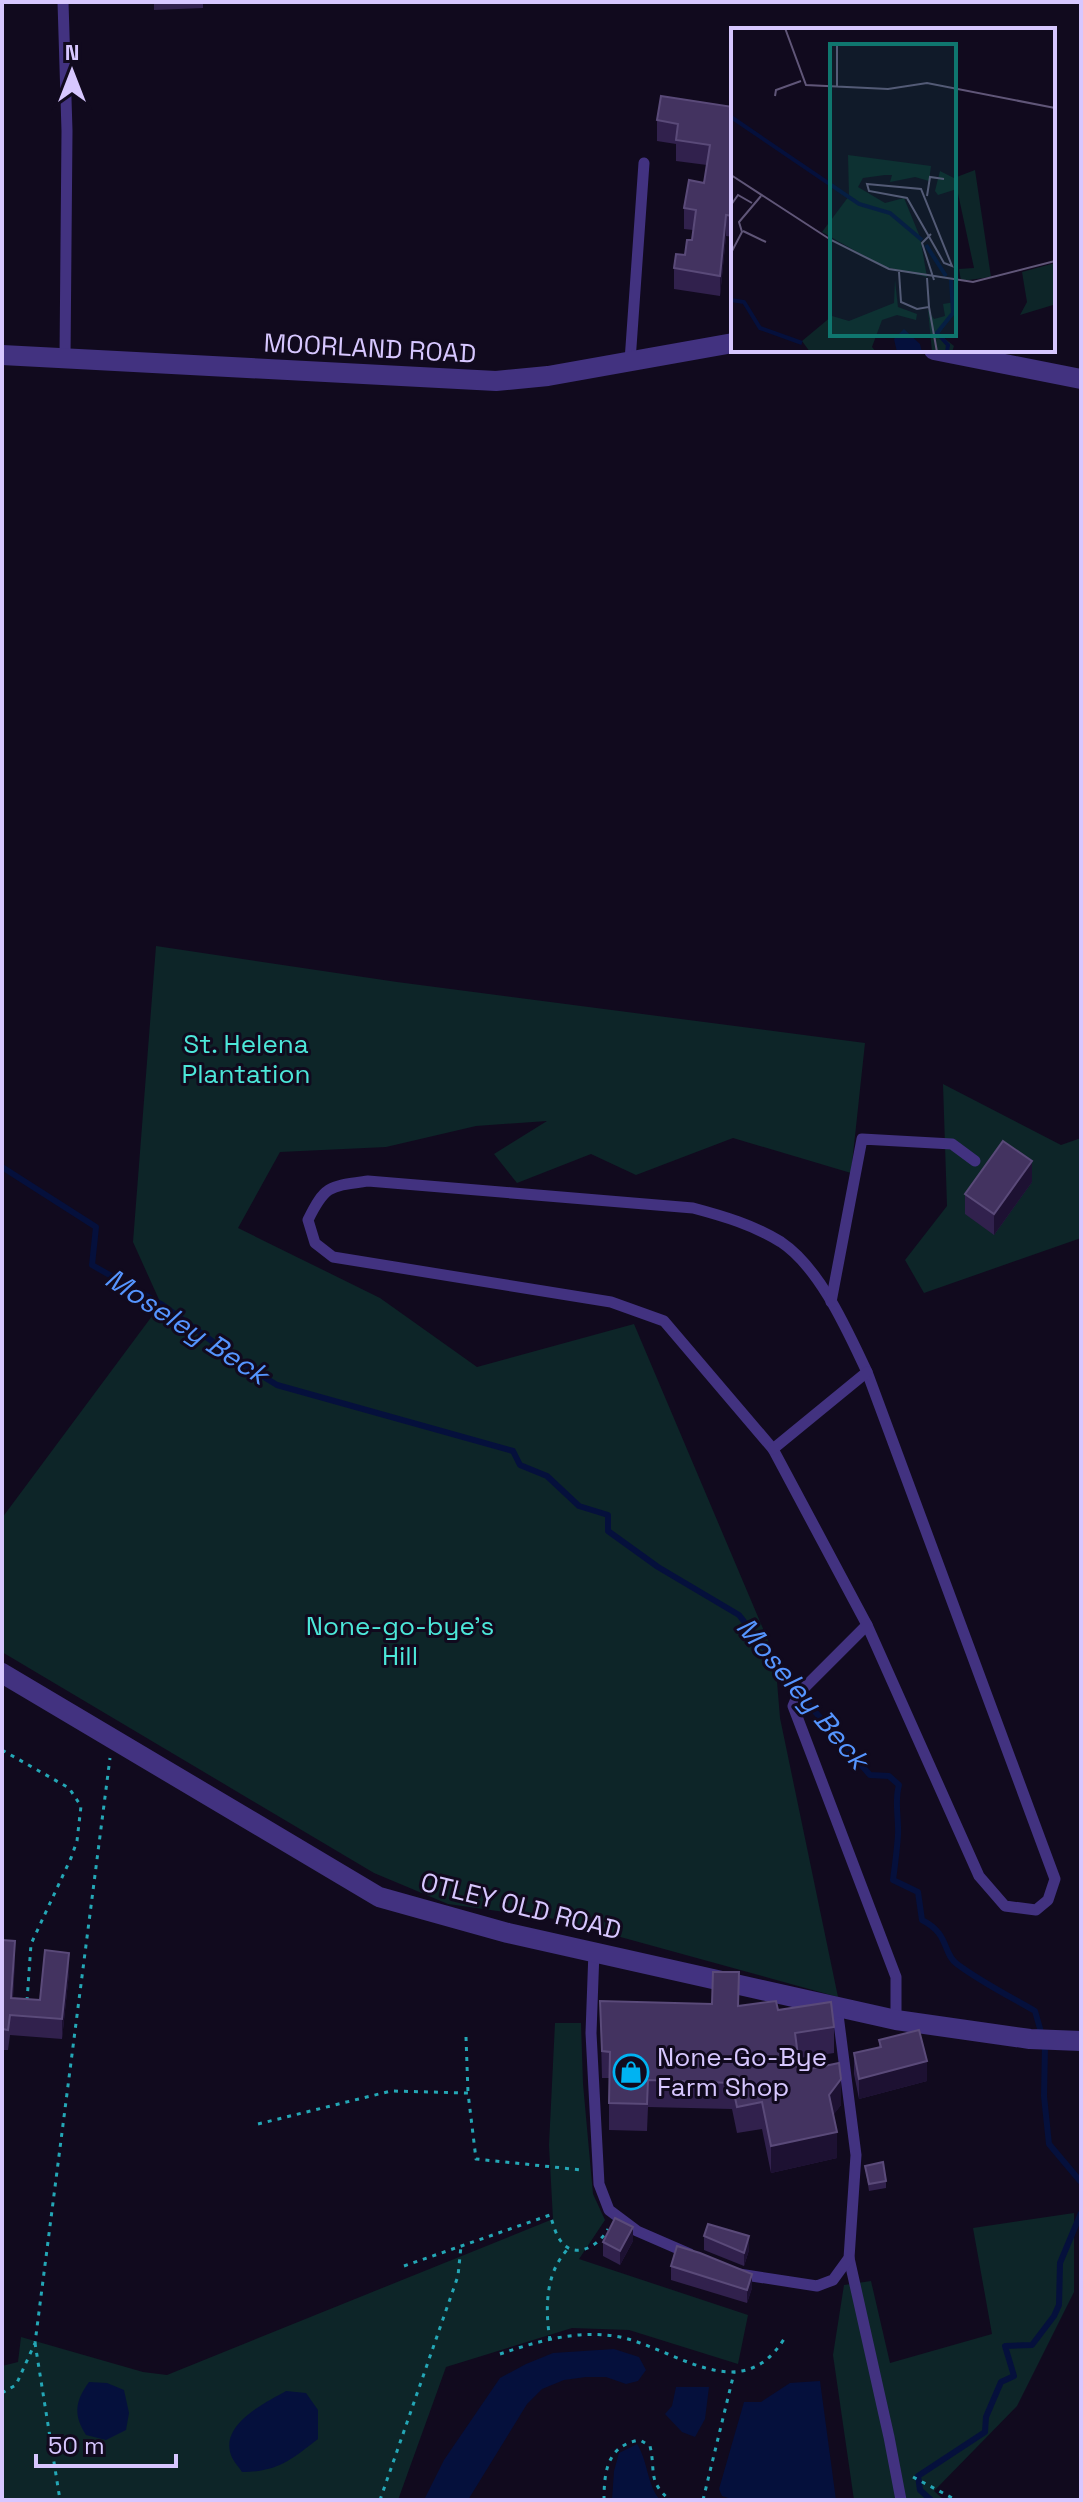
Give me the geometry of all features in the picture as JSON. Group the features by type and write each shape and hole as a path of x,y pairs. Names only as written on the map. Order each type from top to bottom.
{"street":[{"name":"MOORLAND ROAD","path":"2,355 496,381 548,376 731,343"},
{"path":"944,352 1081,379"},
{"name":"OTLEY OLD ROAD","path":"2,1673 379,1897 508,1933 896,2020 1040,2040 1081,2041"}],"lane":[{"path":"63,2 67,131 65,358"},
{"path":"630,361 644,163"},
{"path":"831,1302 862,1139 952,1144 975,1161"},
{"path":"368,1181 693,1208 733,1219 782,1243 815,1277 867,1372 1055,1879 1048,1900 1036,1910 1005,1906 979,1876 867,1625 773,1449 664,1321 611,1302 333,1257 315,1243 308,1220 320,1196 338,1185 368,1181"},
{"path":"773,1449 867,1372"},
{"path":"867,1625 798,1694 793,1706 896,1977 896,2020"},
{"path":"594,1951 591,2033 599,2184 609,2210 637,2231 699,2258"},
{"path":"837,2007 856,2155 849,2258 901,2500"},
{"path":"723,2268 747,2277 817,2286 833,2280 849,2258"}],"path":[{"path":"60,2500 35,2343 113,1737"},
{"path":"2,1750 69,1788 81,1806 77,1841 71,1858 31,1944 27,2003"},
{"path":"466,2037 468,2093 476,2159 598,2172"},
{"path":"258,2124 391,2091 468,2093"},
{"path":"404,2266 550,2215 561,2241 569,2248 585,2249 597,2245 616,2215"},
{"path":"380,2500 458,2276 461,2246"},
{"path":"550,2340 547,2321 553,2271 569,2248"},
{"path":"500,2354 550,2340 591,2335 620,2337 690,2365 734,2373 765,2362 784,2339"},
{"path":"2,2393 16,2385 35,2343"},
{"path":"703,2500 734,2373"},
{"path":"604,2500 612,2454 625,2444 640,2440 650,2446 654,2479 670,2500"},
{"path":"895,2468 956,2500"}],"green space":[{"path":"156,946 397,982 865,1043 851,1173 733,1138 636,1175 591,1154 517,1183 494,1154 547,1121 476,1126 386,1147 280,1152 238,1228 380,1298 477,1367 634,1324 775,1657 780,1718 838,1997 555,1919 448,1904 374,1873 2,1652 2,1518 161,1304 133,1242"},
{"path":"943,1084 1061,1145 1081,1138 1081,1238 924,1293 905,1260 947,1206"},
{"path":"555,2023 581,2023 593,2194 605,2220 579,2259 748,2315 738,2364 629,2330 572,2328 446,2367 398,2500 2,2500 2,2366 18,2362 21,2337 143,2372 167,2375 553,2219 549,2145"},
{"path":"1074,2213 1074,2292 1017,2406 934,2491 944,2500 854,2500 833,2355 844,2285 871,2281 890,2363 992,2334 973,2228"}],"shaded area":[{"path":"614,2349 639,2357 646,2370 638,2381 626,2384 606,2377 586,2377 564,2380 542,2389 527,2404 468,2500 424,2500 444,2460 500,2378 553,2353"},
{"path":"820,2381 836,2500 735,2500 722,2496 719,2489 744,2402 761,2402 790,2383"},
{"path":"89,2382 107,2383 124,2390 129,2413 126,2430 106,2440 86,2435 77,2408"},
{"path":"676,2387 709,2387 705,2419 695,2437 682,2432 665,2414 672,2406"},
{"path":"286,2391 306,2393 318,2410 318,2439 274,2467 242,2472 231,2455 229,2444 232,2434 246,2416"},
{"path":"637,2444 652,2487 660,2500 612,2500 619,2453"}],"building":[{"path":"661,96 731,107 731,216 726,215 720,276 674,268 676,254 685,255 687,240 692,240 696,210 684,208 689,180 704,183 710,145 676,140 678,124 657,120"},
{"path":"1003,1141 1032,1161 994,1214 965,1194"},
{"path":"2,1940 15,1941 11,1998 40,2000 45,1950 69,1953 62,2019 10,2015 8,2030 2,2029"},
{"path":"713,1972 739,1972 738,2006 776,2001 778,2010 831,2002 834,2027 795,2033 800,2071 839,2063 841,2079 829,2095 837,2132 771,2146 762,2102 737,2107 732,2083 648,2080 647,2104 609,2103 610,2052 602,2051 600,2001 712,2004"},
{"path":"919,2030 927,2061 859,2079 854,2053 881,2047 879,2040"},
{"path":"883,2162 886,2181 869,2184 865,2166"},
{"path":"615,2218 633,2227 620,2251 603,2242"},
{"path":"708,2224 749,2236 744,2253 704,2236"},
{"path":"677,2246 752,2274 747,2290 671,2266"}],"waterway":[{"name":"Moseley Beck","path":"2,1167 96,1227 92,1265 161,1304 249,1368 277,1385 513,1451 520,1465 547,1476 579,1506 608,1515 608,1531 658,1567 739,1615 811,1707 870,1775 889,1776 899,1785 893,1880 918,1892 922,1920 937,1931 952,1960 1035,2011 1045,2046 1044,2096 1049,2144 1081,2182"},
{"name":"Moseley Beck","path":"931,2500 920,2490 918,2476 985,2432 986,2417 1001,2382 1014,2376 1005,2346 1032,2345 1054,2316 1059,2305 1060,2263 1081,2213"}],"place":[{"name":"None-Go-Bye Farm Shop","path":"631,2072"}],"park label":[{"name":"St. Helena Plantation","path":"246,1059"},
{"name":"None-go-bye's Hill","path":"400,1641"}]}
